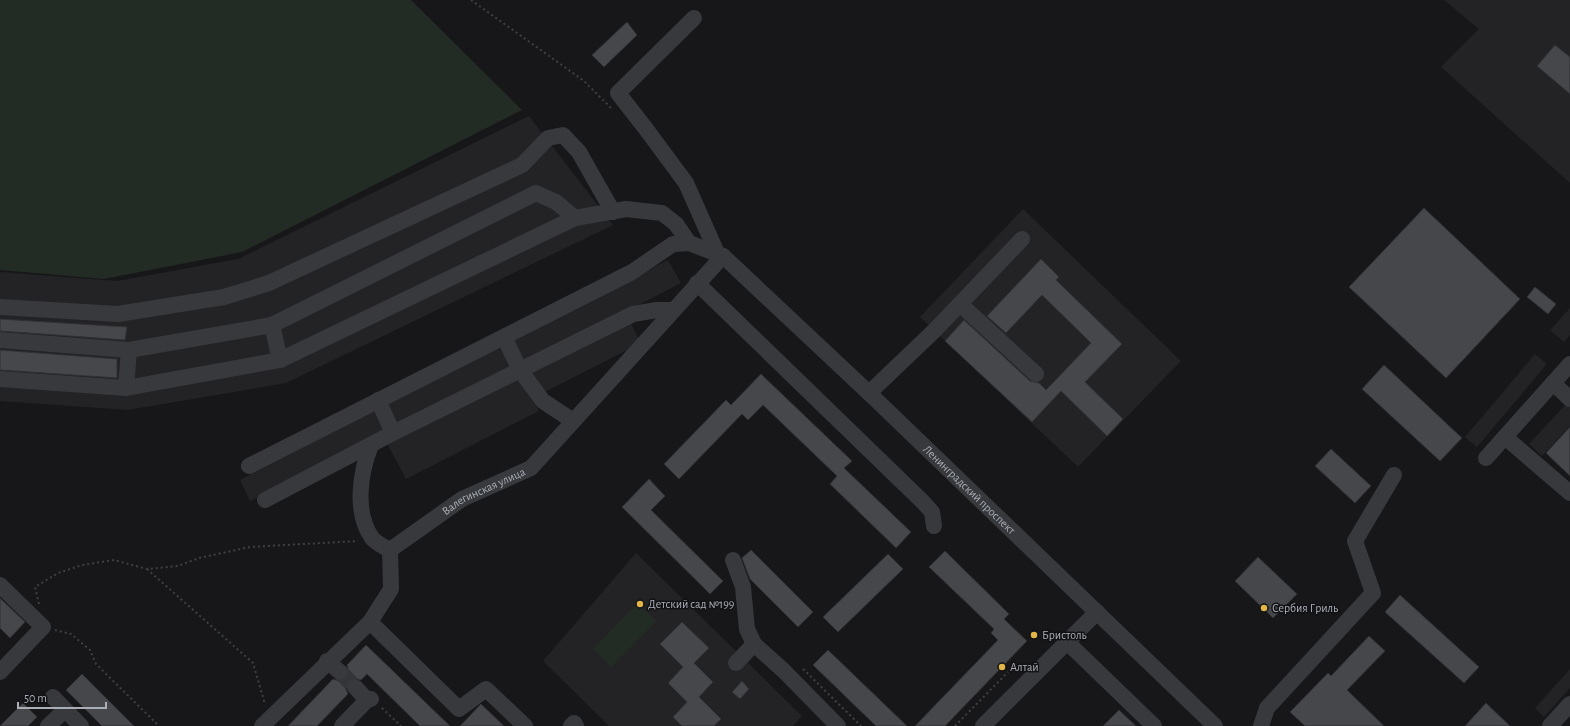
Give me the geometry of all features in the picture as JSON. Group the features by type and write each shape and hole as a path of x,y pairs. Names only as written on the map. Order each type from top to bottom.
{"street":[{"path":"694,18 618,93 646,128 686,183 720,255"},
{"path":"0,307 118,314 224,297 269,283 522,165 548,138 563,135 579,152 613,212"},
{"path":"0,340 129,350 272,325 536,193 556,202 575,218"},
{"path":"0,379 126,388 280,360 575,218 626,209 662,213 676,224 689,243"},
{"path":"869,393 960,304 1022,239"},
{"path":"249,466 632,272 673,244 689,243 720,255"},
{"name":"Валегинская улица","path":"390,550 462,499 531,468 697,283 720,255"},
{"name":"Ленинградский проспект","path":"720,255 869,393 1215,726"},
{"path":"697,283 923,502 932,512 934,526"},
{"path":"960,304 1036,374"},
{"path":"265,500 370,445 633,314 657,310 673,310"},
{"path":"272,325 280,360"},
{"path":"504,337 520,370 543,401 572,421"},
{"path":"126,388 129,350"},
{"path":"1486,458 1570,364"},
{"path":"1553,383 1570,399"},
{"path":"378,400 394,433"},
{"path":"1505,436 1570,493"},
{"path":"268,721 327,661 370,622 391,589 390,550 373,539 363,521 361,491 363,465 370,445"},
{"path":"1261,726 1267,708 1373,593 1355,541 1394,475"},
{"path":"733,560 743,586 747,629 754,644 789,676 838,726"},
{"path":"0,585 43,627 0,672"},
{"path":"983,726 1097,612"},
{"path":"370,622 459,709 486,689 524,726"},
{"path":"1067,642 1154,726"},
{"path":"736,663 754,644"},
{"path":"327,661 340,672"},
{"path":"342,726 369,700 355,687"},
{"path":"53,697 81,726"},
{"path":"1550,726 1570,704"},
{"path":"48,726 65,710"},
{"path":"571,726 574,723 576,726"}],"path":[{"path":"470,0 584,81 616,114"},
{"path":"159,726 96,664 90,650 86,646 71,634 43,627 35,587 58,573 82,565 114,560 147,569 178,566 198,558 250,547 341,543 373,539"},
{"path":"147,569 253,663 266,705 268,721"},
{"path":"800,667 861,726"},
{"path":"955,726 1008,672"},
{"path":"369,700 401,726"}],"shaded area":[{"path":"0,0 411,0 522,110 242,252 104,279 0,270"},
{"path":"1444,0 1570,0 1570,183 1441,67 1479,29"},
{"path":"529,116 613,225 286,383 128,410 0,401 0,272 117,281 238,259"},
{"path":"1023,209 1181,361 1078,467 920,317"},
{"path":"668,260 681,283 625,312 641,343 533,398 539,411 406,479 382,434 250,501 240,480"},
{"path":"1570,308 1570,335 1564,342 1550,330"},
{"path":"1535,354 1547,364 1477,447 1465,437"},
{"path":"1568,402 1570,404 1570,426 1542,456 1529,444"},
{"name":"Детский сад №199","path":"636,553 802,716 793,726 609,726 543,661"},
{"path":"638,603 656,621 611,667 593,649"},
{"path":"1570,669 1570,688 1544,717 1535,708"}],"building":[{"path":"627,22 637,35 604,67 592,55"},
{"path":"1555,45 1570,57 1570,94 1537,66"},
{"path":"1424,208 1520,299 1446,378 1349,287"},
{"path":"1041,259 1059,277 1056,280 1122,344 1085,382 1123,419 1107,436 1061,391 1032,422 945,341 964,320 1030,381 1039,383 1046,390 1091,343 1042,295 1006,333 987,316"},
{"path":"1535,287 1556,304 1548,314 1527,297"},
{"path":"0,319 127,327 125,340 0,331"},
{"path":"0,350 117,359 117,378 0,370"},
{"path":"1384,365 1462,438 1440,461 1362,389"},
{"path":"761,374 852,461 844,468 911,532 896,548 830,484 837,476 763,405 748,420 742,414 679,479 664,464 726,400 731,405"},
{"path":"1570,427 1570,476 1546,453"},
{"path":"1331,449 1371,486 1355,503 1315,466"},
{"path":"649,479 665,496 651,510 723,581 710,594 622,507"},
{"path":"751,550 813,612 798,627 750,579 742,558"},
{"path":"945,551 1009,614 1004,619 1027,641 945,726 915,726 998,640 991,633 994,629 929,567"},
{"path":"888,554 903,569 838,632 823,617"},
{"path":"1258,557 1297,594 1273,618 1235,581"},
{"path":"1400,595 1479,667 1464,683 1385,612"},
{"path":"0,598 25,622 10,638 0,628"},
{"path":"682,622 709,648 694,663 713,682 699,697 721,719 714,726 682,726 673,717 687,702 668,683 683,667 660,644"},
{"path":"1369,636 1385,651 1347,690 1384,726 1305,726 1290,712 1328,673 1331,676"},
{"path":"366,645 450,726 420,726 367,674 361,680 353,678 348,680 346,689 348,694 317,726 288,726 333,679 339,681 347,678 349,673 347,665"},
{"path":"828,650 907,726 876,726 813,665"},
{"path":"82,674 134,726 102,726 66,690"},
{"path":"742,681 749,689 740,699 732,692"},
{"path":"23,703 37,717 28,726 0,726"},
{"path":"1486,703 1510,726 1465,726"},
{"path":"481,704 504,726 460,726"},
{"path":"1119,710 1136,726 1103,726"}],"tunnel":[{"path":"340,672 355,687"}],"place":[{"name":"Детский сад №199","path":"640,604"},
{"name":"Сербия Гриль","path":"1264,608"},
{"name":"Бристоль","path":"1034,635"},
{"name":"Алтай","path":"1002,667"}]}
